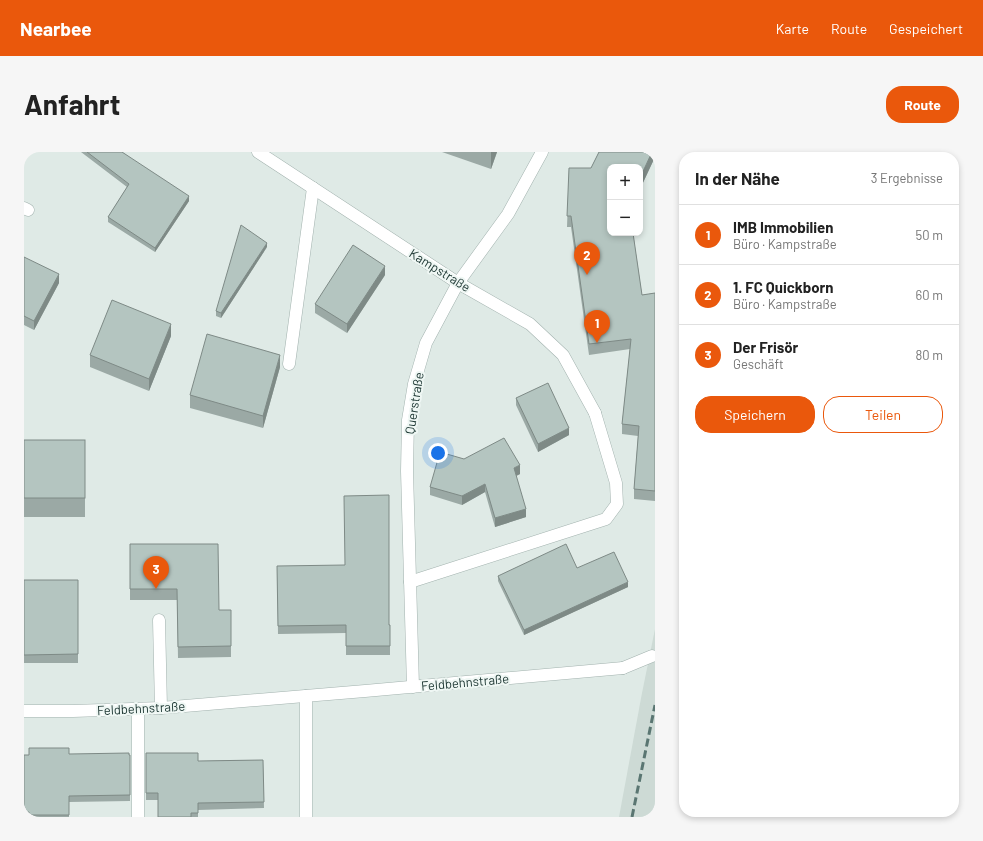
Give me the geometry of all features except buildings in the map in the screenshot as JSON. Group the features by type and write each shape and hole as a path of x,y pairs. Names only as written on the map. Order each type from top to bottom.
{"street":[{"name":"Kampstraße","path":"258,152 458,283 530,324 563,355 595,413 616,483 617,504 606,519 410,582"},
{"name":"Querstraße","path":"413,687 407,463 408,420 414,384 426,343 458,283 508,214 542,152"},
{"path":"290,364 313,188"},
{"path":"159,620 161,708"},
{"name":"Feldbehnstraße","path":"24,711 161,708 413,687 623,668 652,656"},
{"path":"306,696 306,817"},
{"path":"138,709 138,817"}],"shaded area":[{"path":"655,629 655,817 619,817 642,693"}],"railway":[{"path":"632,817 655,705"}],"place":[{"name":"1. FC Quickborn","path":"587,275"},
{"name":"IMB Immobilien","path":"597,343"},
{"name":"Der Frisör","path":"156,589"}]}
